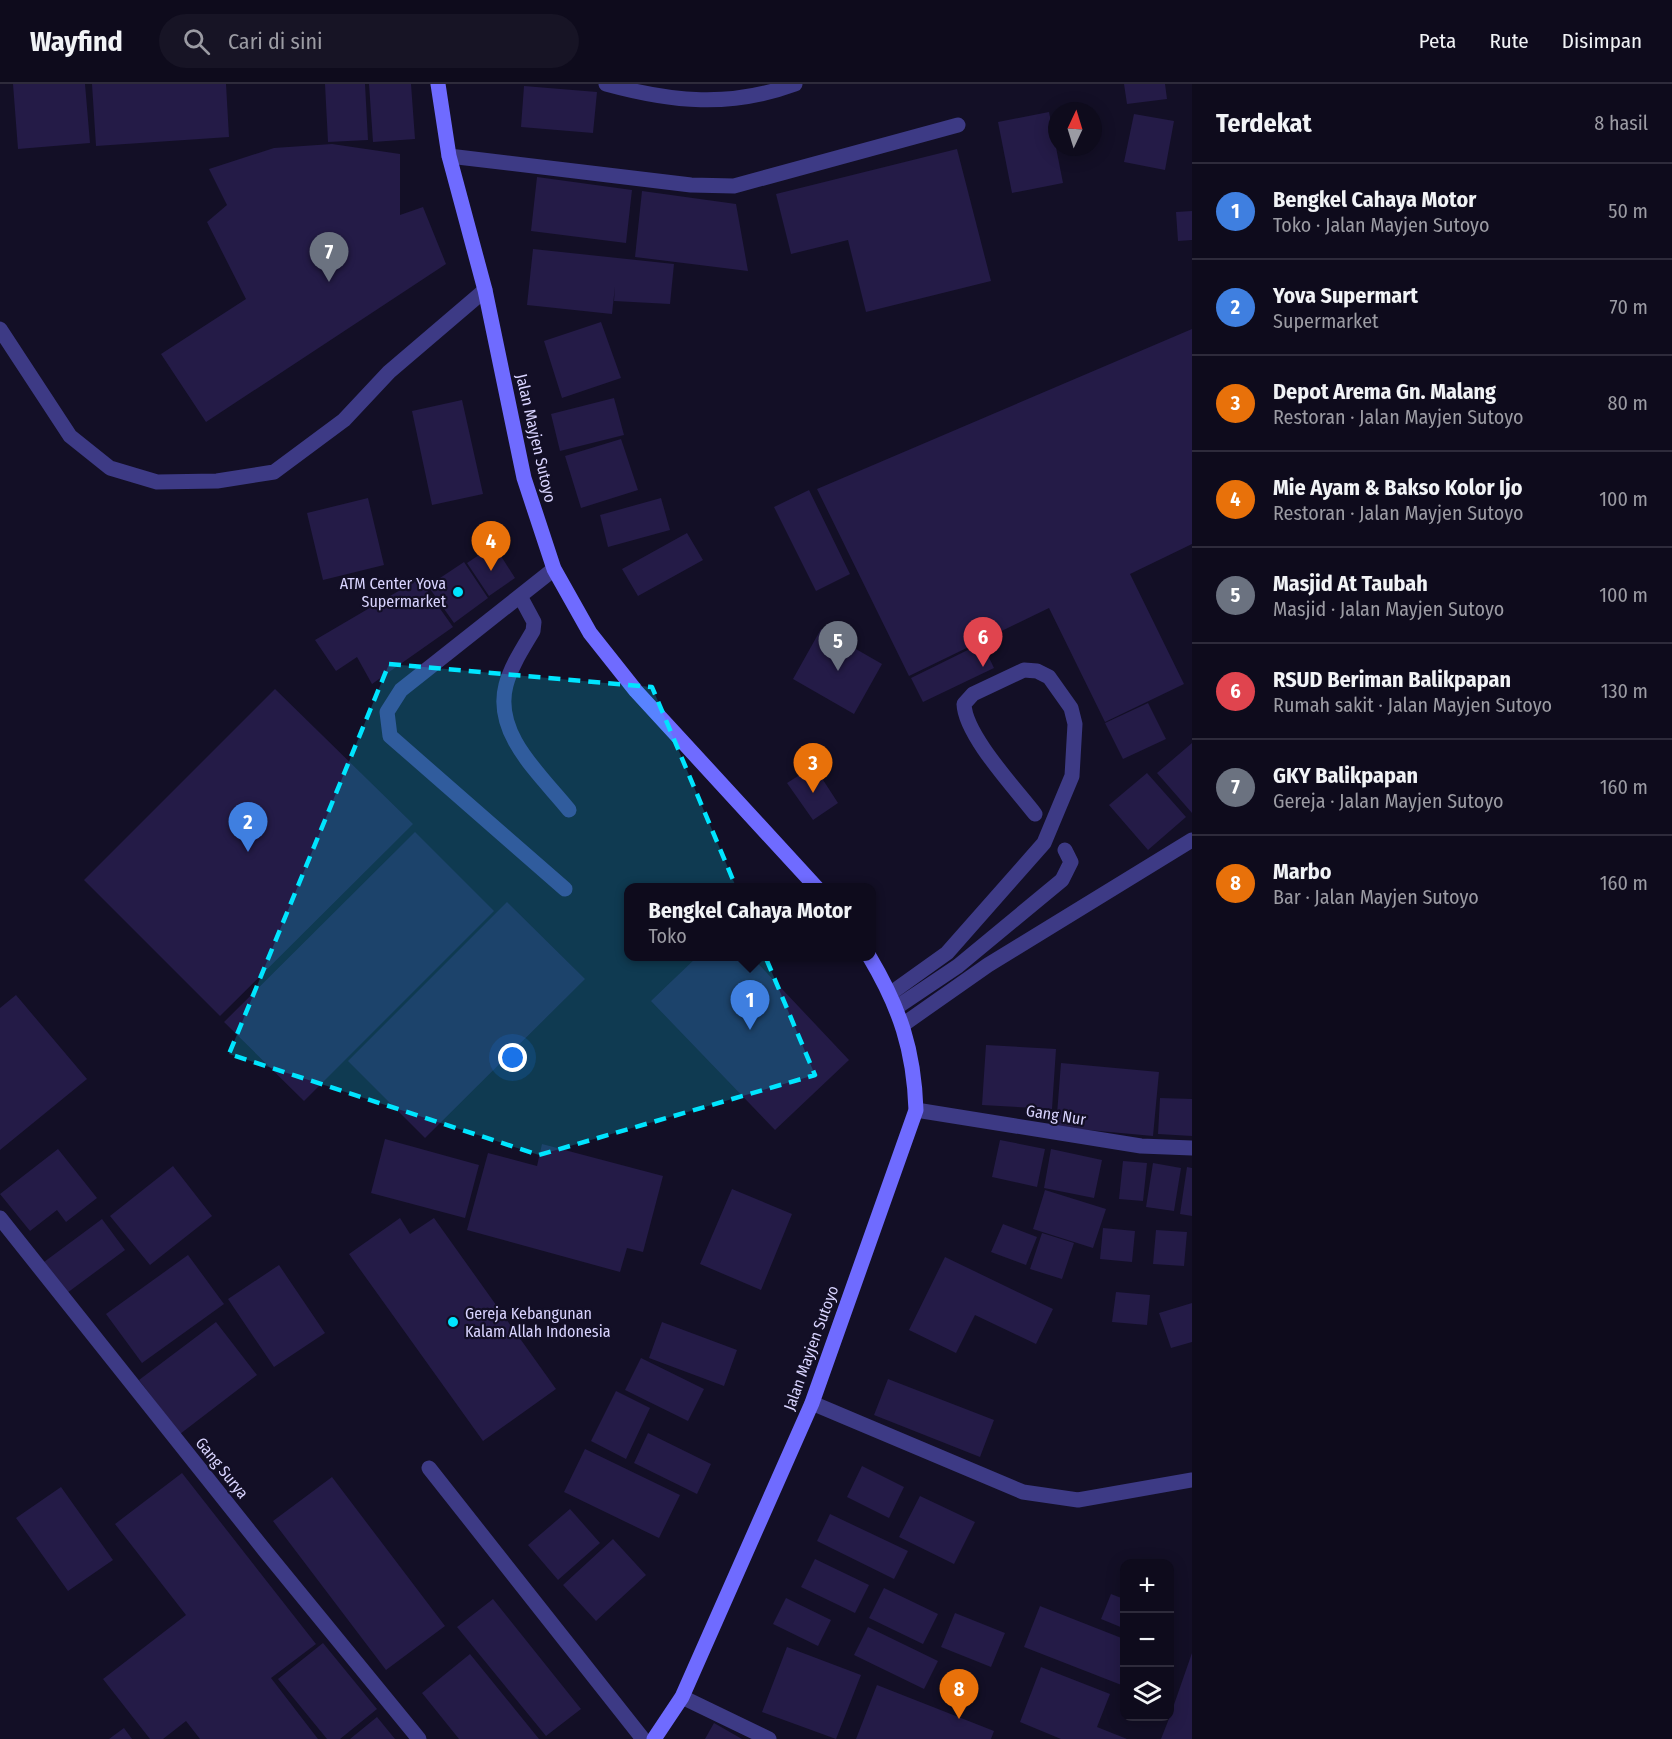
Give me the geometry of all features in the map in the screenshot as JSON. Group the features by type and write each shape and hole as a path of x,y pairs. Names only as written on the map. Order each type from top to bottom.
{"main road":[{"name":"Jalan Mayjen Sutoyo","path":"438,84 449,156 485,290 524,478 554,569 590,633 636,692 812,883"},
{"name":"Jalan Mayjen Sutoyo","path":"654,1739 682,1697 812,1403 916,1110 915,1075 904,1024 894,1000 871,961"}],"street":[{"path":"606,84 644,94 711,102 765,95 795,84"},
{"path":"449,156 691,185 734,186 958,125"},
{"path":"0,329 70,436 110,468 157,483 217,481 274,472 344,420 389,372 485,290"},
{"path":"554,569 401,690 387,712 390,736 565,889"},
{"path":"520,596 534,621 532,631 505,687 506,723 517,745 568,810"},
{"path":"894,1000 947,953 1037,852 1044,843 1065,797 1072,776 1075,724 1071,708 1049,676 1037,671 1024,670 973,694 964,704 964,717 1035,814"},
{"path":"904,1024 988,965 1192,840"},
{"path":"894,1000 958,966 1062,880 1071,862 1065,850"},
{"name":"Gang Nur","path":"916,1110 1141,1146 1192,1148"},
{"name":"Gang Surya","path":"0,1218 266,1552 419,1739"},
{"path":"812,1403 1023,1492 1078,1500 1192,1480"},
{"path":"429,1468 644,1739"},
{"path":"682,1697 769,1739"}],"highlighted area":[{"path":"389,664 652,687 815,1075 539,1155 229,1054"}],"building":[{"path":"13,84 85,84 90,143 18,149"},
{"path":"92,84 226,84 229,137 96,146"},
{"path":"325,84 365,84 368,140 328,142"},
{"path":"369,84 411,84 415,139 373,142"},
{"path":"1124,84 1165,84 1167,99 1127,104"},
{"path":"524,86 597,92 593,133 521,127"},
{"path":"1048,112 1048,156 1058,156 1063,183 1012,193 998,122"},
{"path":"1134,114 1174,121 1165,170 1124,162"},
{"path":"332,144 400,154 400,215 423,207 446,264 206,422 161,354 246,299 207,222 227,205 209,169 274,148"},
{"path":"957,149 991,281 866,312 848,240 791,254 776,194"},
{"path":"537,177 632,190 626,243 531,231"},
{"path":"642,191 736,204 748,271 635,257"},
{"path":"1192,211 1192,240 1178,241 1176,212"},
{"path":"533,249 674,264 670,304 614,301 615,286 612,314 527,305"},
{"path":"601,322 621,378 562,398 544,341"},
{"path":"1192,329 1192,544 1130,574 1184,684 1105,722 1049,608 909,676 817,489"},
{"path":"614,398 624,435 560,451 551,414"},
{"path":"462,400 483,494 432,505 412,411"},
{"path":"621,439 638,490 581,508 565,456"},
{"path":"809,490 850,574 816,591 774,507"},
{"path":"368,498 384,565 323,580 307,513"},
{"path":"661,498 670,530 608,547 600,515"},
{"path":"687,533 703,560 638,596 622,569"},
{"path":"494,545 515,578 489,596 467,563"},
{"name":"ATM Center Yova Supermarket","path":"464,562 488,598 454,623 428,586"},
{"path":"419,579 453,627 372,684 357,657 336,671 315,640"},
{"path":"821,629 882,664 854,714 793,679"},
{"path":"982,643 994,668 923,702 911,678"},
{"path":"275,689 413,824 220,1016 84,880"},
{"path":"1148,703 1166,739 1123,759 1105,723"},
{"path":"1192,743 1192,813 1157,773"},
{"path":"814,766 838,803 813,820 787,783"},
{"path":"1147,773 1186,817 1148,850 1109,805"},
{"path":"415,832 494,911 304,1101 224,1022"},
{"path":"507,902 585,979 425,1138 348,1061"},
{"path":"693,961 756,961 849,1060 775,1130 651,1001"},
{"path":"16,995 87,1079 0,1150 0,1008"},
{"path":"986,1045 1056,1049 1052,1109 982,1105"},
{"path":"1061,1063 1159,1072 1153,1136 1056,1127"},
{"path":"1160,1098 1192,1099 1192,1136 1158,1134"},
{"path":"385,1139 479,1165 465,1218 371,1193"},
{"path":"1000,1140 1045,1149 1037,1187 992,1177"},
{"path":"542,1144 663,1176 643,1252 627,1248 620,1272 467,1230 488,1153 537,1166"},
{"path":"58,1149 97,1198 66,1222 57,1210 30,1231 0,1194"},
{"path":"1051,1149 1102,1160 1094,1198 1044,1188"},
{"path":"1123,1161 1147,1163 1143,1201 1119,1199"},
{"path":"1153,1163 1181,1168 1174,1211 1146,1207"},
{"path":"173,1166 212,1216 150,1265 110,1216"},
{"path":"1187,1167 1192,1168 1192,1216 1180,1214"},
{"path":"732,1189 792,1214 761,1290 700,1264"},
{"path":"1045,1190 1106,1209 1093,1248 1033,1229"},
{"name":"Gereja Kebangunan Kalam Allah Indonesia","path":"400,1218 410,1234 434,1218 556,1389 483,1441 349,1254"},
{"path":"102,1219 125,1250 67,1293 44,1262"},
{"path":"1003,1224 1037,1237 1026,1265 991,1252"},
{"path":"1103,1228 1135,1231 1132,1262 1100,1259"},
{"path":"1156,1230 1187,1232 1184,1266 1153,1264"},
{"path":"1042,1233 1074,1243 1062,1279 1030,1269"},
{"path":"188,1255 224,1304 142,1363 106,1314"},
{"path":"945,1257 1053,1309 1036,1344 975,1315 956,1353 909,1330"},
{"path":"279,1265 325,1333 274,1367 228,1299"},
{"path":"1116,1292 1150,1295 1147,1325 1112,1322"},
{"path":"1192,1303 1192,1342 1171,1348 1159,1313"},
{"path":"216,1322 257,1375 180,1434 139,1380"},
{"path":"662,1322 737,1350 724,1386 649,1358"},
{"path":"641,1358 704,1389 688,1421 625,1390"},
{"path":"888,1379 994,1420 980,1457 874,1415"},
{"path":"616,1391 650,1408 626,1459 591,1441"},
{"path":"648,1433 711,1464 697,1494 634,1463"},
{"path":"585,1449 680,1495 659,1538 564,1492"},
{"path":"862,1466 904,1487 889,1518 847,1497"},
{"path":"182,1473 316,1644 271,1678 318,1739 200,1739 186,1721 163,1739 150,1739 103,1679 186,1615 115,1524"},
{"path":"332,1477 445,1626 386,1670 273,1521"},
{"path":"61,1487 113,1560 68,1591 16,1518"},
{"path":"920,1496 975,1522 954,1564 899,1537"},
{"path":"570,1509 600,1543 558,1580 528,1545"},
{"path":"830,1514 908,1551 894,1579 817,1541"},
{"path":"613,1539 646,1575 596,1621 563,1585"},
{"path":"815,1559 869,1585 855,1613 801,1587"},
{"path":"884,1588 938,1614 923,1644 869,1618"},
{"path":"1111,1594 1120,1597 1120,1627 1101,1619"},
{"path":"786,1598 831,1620 818,1646 773,1624"},
{"path":"493,1599 581,1709 546,1736 457,1627"},
{"path":"1040,1606 1120,1637 1120,1684 1024,1647"},
{"path":"955,1613 1005,1633 991,1667 941,1647"},
{"path":"868,1627 938,1661 924,1689 854,1655"},
{"path":"323,1643 377,1709 340,1739 327,1739 278,1679"},
{"path":"787,1647 861,1675 836,1739 762,1712"},
{"path":"1192,1653 1192,1739 1161,1739 1168,1721 1174,1721 1174,1705"},
{"path":"470,1654 539,1739 459,1739 422,1693"},
{"path":"1041,1667 1110,1694 1097,1727 1127,1739 1061,1739 1020,1722"},
{"path":"877,1685 994,1731 991,1739 856,1739"},
{"path":"377,1717 395,1739 350,1739"},
{"path":"714,1723 742,1739 705,1739"},
{"path":"124,1728 132,1739 109,1739"}],"place":[{"name":"GKY Balikpapan","path":"329,282"},
{"name":"Mie Ayam & Bakso Kolor Ijo","path":"491,571"},
{"name":"ATM Center Yova Supermarket","path":"458,592"},
{"name":"RSUD Beriman Balikpapan","path":"983,667"},
{"name":"Masjid At Taubah","path":"838,671"},
{"name":"Depot Arema Gn. Malang","path":"813,793"},
{"name":"Yova Supermart","path":"248,852"},
{"name":"Bengkel Cahaya Motor","path":"750,1030"},
{"name":"Gereja Kebangunan Kalam Allah Indonesia","path":"453,1322"},
{"name":"Marbo","path":"959,1719"}]}
